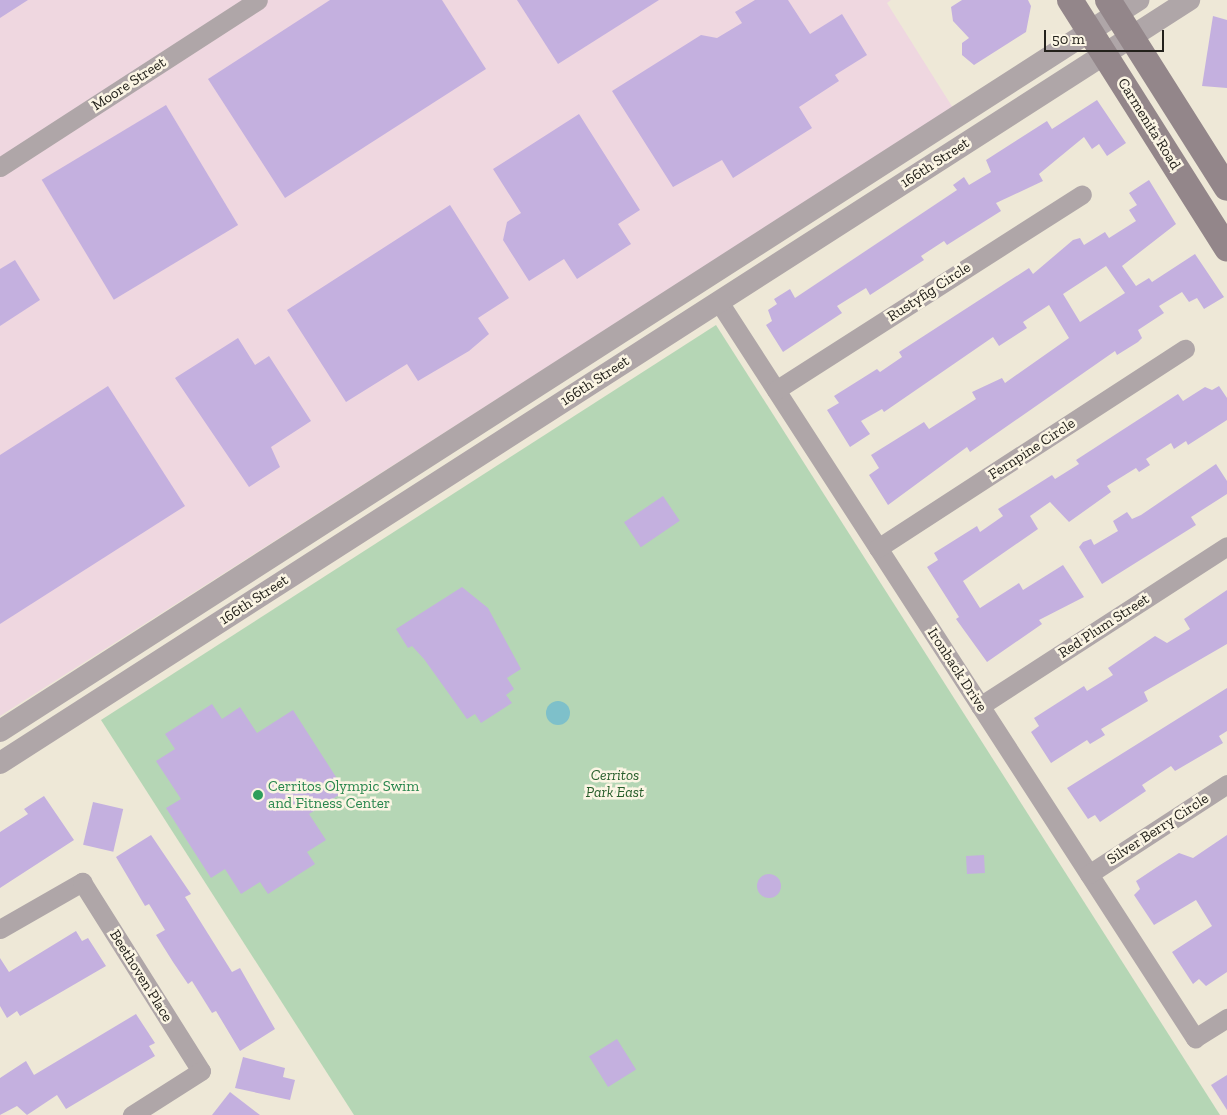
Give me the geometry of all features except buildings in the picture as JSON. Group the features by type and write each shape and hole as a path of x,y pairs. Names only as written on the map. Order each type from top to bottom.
{"main road":[{"name":"Carmenita Road","path":"1070,0 1227,248"},
{"name":"Carmenita Road","path":"1121,4 1132,37 1227,188"}],"street":[{"name":"Moore Street","path":"0,167 258,0"},
{"name":"166th Street","path":"0,763 1189,0"},
{"name":"166th Street","path":"0,732 1090,30 1121,4"},
{"name":"Rustyfig Circle","path":"776,390 1082,194"},
{"name":"Ironback Drive","path":"719,302 1195,1038 1227,1018"},
{"path":"596,348 611,371"},
{"name":"Fernpine Circle","path":"878,548 1185,349"},
{"name":"Red Plum Street","path":"980,706 1227,546"},
{"name":"Silver Berry Circle","path":"1089,874 1227,784"},
{"name":"Beethoven Place","path":"0,929 82,882 201,1071 132,1115"}],"shaded area":[{"path":"0,0 891,0 887,3 953,108 0,716"}],"green space":[{"name":"Cerritos Park East","path":"716,325 1220,1115 354,1115 101,720"}],"water":[{"path":"558,701 567,704 570,713 567,722 558,725 549,722 546,713 549,704"}],"place":[{"name":"Cerritos Olympic Swim and Fitness Center","path":"258,795"}]}
